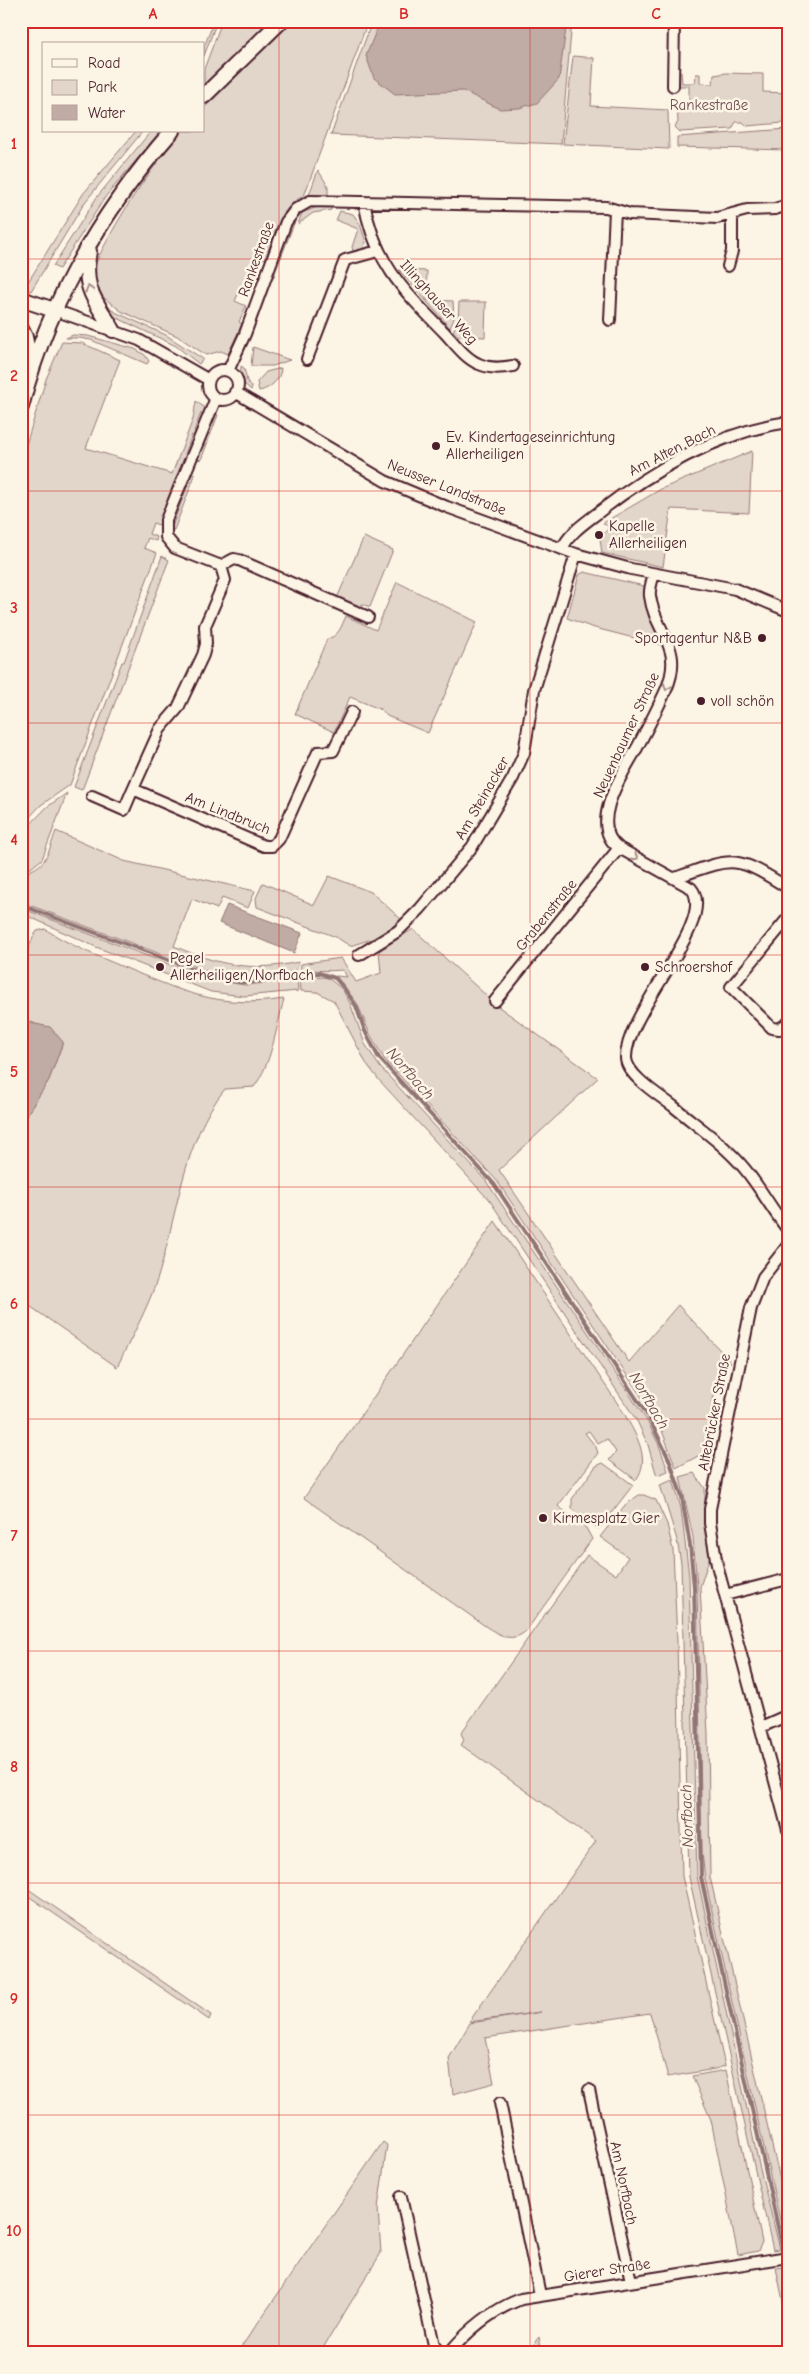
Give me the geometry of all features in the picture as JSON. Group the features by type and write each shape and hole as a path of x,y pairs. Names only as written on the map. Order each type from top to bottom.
{"main road":[{"path":"205,95 281,21"},
{"path":"21,407 32,369 54,310 92,241 136,175 171,132"},
{"path":"92,241 86,272 89,292 113,330"},
{"path":"21,299 54,310"},
{"path":"21,329 26,337 32,369"}],"street":[{"path":"673,86 674,21"},
{"name":"Rankestraße","path":"228,371 245,334 289,216 296,209 310,201 552,208 558,206 606,207 630,214 716,218 747,210 774,209 788,205"},
{"name":"Illinghauser Weg","path":"364,202 378,251 400,286 477,364 487,367 513,366"},
{"path":"610,320 616,210"},
{"path":"728,266 732,251 732,214"},
{"path":"307,359 345,260 378,251"},
{"path":"54,310 140,340 209,380"},
{"path":"228,371 236,378 237,388 227,399 216,398 209,390 209,380 215,372 228,371"},
{"name":"Neusser Landstraße","path":"235,392 392,484 447,507 576,554 654,574 692,579 735,589 788,611"},
{"path":"216,398 166,520 166,537 175,548 221,566 234,559 239,560 368,617"},
{"name":"Am Alten Bach","path":"562,549 566,540 578,529 629,488 648,477 686,457 727,439 752,430 788,422"},
{"name":"Am Steinacker","path":"359,954 398,931 427,902 472,847 513,778 524,753 534,690 576,554"},
{"path":"92,796 124,810 160,729 177,711 204,654 206,644 205,626 225,580 221,566"},
{"name":"Neuenbaumer Straße","path":"619,848 612,842 607,831 607,817 611,798 660,704 673,665 668,643 650,599 654,574"},
{"name":"Am Lindbruch","path":"133,789 264,846 272,846 279,839 318,752 333,751 352,712"},
{"path":"619,848 676,878 696,894 698,905 696,915 681,947 641,1012 628,1044 627,1064 643,1083 733,1156 751,1177 788,1230"},
{"name":"Grabenstraße","path":"495,1001 619,848"},
{"path":"676,878 722,862 735,862 759,870 788,888"},
{"path":"788,918 731,988 772,1028 780,1029 788,1023"},
{"name":"Altebrücker Straße","path":"788,1245 769,1268 754,1298 710,1509 711,1537 725,1595 788,1830"},
{"path":"725,1595 788,1579"},
{"path":"761,1727 788,1714"},
{"name":"Am Norfbach","path":"589,2090 631,2281"},
{"path":"500,2103 540,2295"},
{"path":"401,2197 434,2345 439,2353"},
{"name":"Gierer Straße","path":"449,2353 476,2325 492,2312 516,2301 540,2295 788,2257"}],"green space":[{"path":"214,21 217,21 205,53 205,44"},
{"path":"222,21 270,21 205,85 205,66"},
{"path":"293,21 368,21 304,196 289,207 283,215 278,223 265,259 258,257 246,292 240,290 235,301 246,306 239,322 242,324 228,354 221,351 206,355 177,336 121,311 102,296 98,297 94,277 95,265 108,239 133,197 152,170 181,132 205,132 205,107"},
{"path":"372,21 572,21 561,144 331,135"},
{"path":"573,56 594,58 591,106 668,110 669,149 563,144"},
{"name":"Rankestraße","path":"678,72 681,72 682,83 695,83 696,74 700,74 700,83 713,84 714,75 726,73 763,74 763,92 788,93 788,120 783,123 747,126 743,122 736,122 732,129 680,132 675,127 678,122 677,105 689,105 689,86 677,86"},
{"path":"788,129 786,150 677,147 677,137"},
{"path":"135,132 142,132 85,202 31,291 21,288 21,281 28,282 83,194"},
{"path":"150,132 160,132 106,196 59,269 53,266 97,197"},
{"path":"318,170 328,186 328,195 309,195"},
{"path":"317,207 332,207 331,210 313,213 298,224 302,213"},
{"path":"340,211 353,214 360,224 366,242 363,249 353,251 352,247 358,229 336,220"},
{"path":"295,221 272,281 270,279 286,234"},
{"path":"399,270 427,271 426,300 453,301 454,319 450,328"},
{"path":"100,301 115,312 166,335 203,359 199,364 176,346 111,315"},
{"path":"459,302 486,302 485,337 458,336 453,331 458,322"},
{"path":"73,335 88,336 135,349 145,355 149,361 147,364 91,340 66,338"},
{"path":"62,342 82,343 120,360 86,448 172,474 193,419 196,401 206,409 204,414 201,413 194,431 197,433 196,436 192,435 185,454 189,455 187,459 184,458 177,475 180,477 179,481 175,480 168,498 172,500 170,503 167,502 160,519 163,521 162,526 153,523 149,534 157,537 156,541 148,538 144,548 157,553 70,785 41,805 21,826 21,461 46,379"},
{"path":"253,347 290,360 273,366 251,366"},
{"path":"241,366 244,368 247,381 252,388 251,390 240,380"},
{"path":"281,368 281,372 274,383 259,391 257,382 266,372"},
{"path":"215,414 218,415 201,460 198,459"},
{"path":"752,451 749,513 671,509 663,567 602,553 600,539 609,527 603,523 661,489"},
{"path":"192,474 195,475 174,530 171,529"},
{"path":"364,537 393,550 370,607 362,604 360,609 337,598"},
{"path":"162,556 169,560 82,790 74,787 122,662 124,662"},
{"path":"584,572 644,586 647,609 661,645 591,627 567,618 579,575"},
{"path":"397,582 477,622 428,733 387,716 382,710 350,697 334,732 295,714 327,639 337,633 346,616 376,630"},
{"path":"67,793 42,859 31,868 21,871 21,834 47,807"},
{"path":"56,831 124,861 255,891 248,908 222,898 217,909 192,899 174,946 205,958 235,965 265,966 299,962 296,971 253,979 212,973 21,902 21,874 30,871 42,863"},
{"path":"329,876 371,892 402,920 375,938 350,946 336,937 257,907 256,898 263,883 314,905"},
{"path":"21,908 208,979 245,985 297,980 298,991 244,996 211,992 96,947 21,913"},
{"path":"45,929 92,954 162,983 200,996 239,1002 284,999 276,1033 260,1078 254,1087 225,1089 199,1131 190,1155 165,1254 154,1289 117,1367 21,1300 21,1124 49,1080 63,1042 32,1022 21,1021 25,962 37,931"},
{"path":"413,929 499,1007 598,1078 499,1170 629,1362 678,1305 731,1362 720,1365 705,1442 709,1450 676,1468 661,1428 497,1181 384,1059 370,1034 357,1003 336,976 347,977 343,970 300,971 301,964 341,958 356,982 381,973 379,951"},
{"path":"328,978 342,989 350,1003 365,1044 380,1067 486,1181 646,1419 659,1445 668,1471 658,1475 656,1473 648,1445 637,1421 490,1201 379,1080 366,1063 334,1001 317,992 301,991 300,979"},
{"path":"495,1221 624,1413 637,1438 642,1455 641,1472 636,1480 609,1460 616,1452 607,1439 598,1444 589,1431 585,1433 596,1447 598,1453 558,1506 586,1528 592,1539 526,1631 516,1637 502,1636 488,1628 304,1498"},
{"path":"603,1463 633,1485 599,1529 572,1509 572,1499 596,1466"},
{"path":"694,1473 705,1488 705,1524 710,1556 700,1587 708,1733 710,1877 786,2206 788,2205 788,2248 786,2248 705,1879 702,1853 697,1586 693,1537 680,1477"},
{"path":"673,1480 681,1508 689,1576 697,1876 759,2165 780,2249 773,2250 689,1877 681,1563 677,1540 660,1485"},
{"path":"639,1495 656,1500 667,1524 673,1550 677,1640 682,1876 725,2066 668,2077 650,2013 485,2038 494,2083 453,2094 449,2058 470,2023 541,2012 469,2022 596,1841 461,1745 464,1740 461,1733 587,1555 616,1575 628,1557 600,1537 625,1505"},
{"path":"21,1884 211,2015 209,2020 21,1891"},
{"path":"726,2070 762,2242 758,2251 738,2255 711,2120 692,2076"},
{"path":"383,2142 387,2145 378,2208 381,2253 320,2353 237,2353"},
{"path":"784,2267 788,2289 788,2324 776,2268"},
{"path":"539,2337 542,2353 526,2353"}],"water":[{"path":"380,21 567,21 559,79 537,103 519,108 500,109 463,91 395,94 374,78 366,56"},
{"path":"227,905 302,933 294,953 219,923"},
{"path":"21,1021 50,1027 63,1042 49,1080 21,1124"}],"waterway":[{"name":"Norfbach","path":"21,905 211,976 239,982 253,982 319,973 335,978 356,1006 365,1031 379,1058 494,1184 648,1416 669,1459 682,1497 690,1545 694,1587 701,1877 788,2273"}],"place":[{"name":"Ev. Kindertageseinrichtung Allerheiligen","path":"436,446"},
{"name":"Kapelle Allerheiligen","path":"599,535"},
{"name":"Sportagentur N&B","path":"762,638"},
{"name":"voll schön","path":"701,701"},
{"name":"Pegel Allerheiligen/Norfbach","path":"160,967"},
{"name":"Schroershof","path":"645,967"},
{"name":"Kirmesplatz Gier","path":"543,1518"}]}
